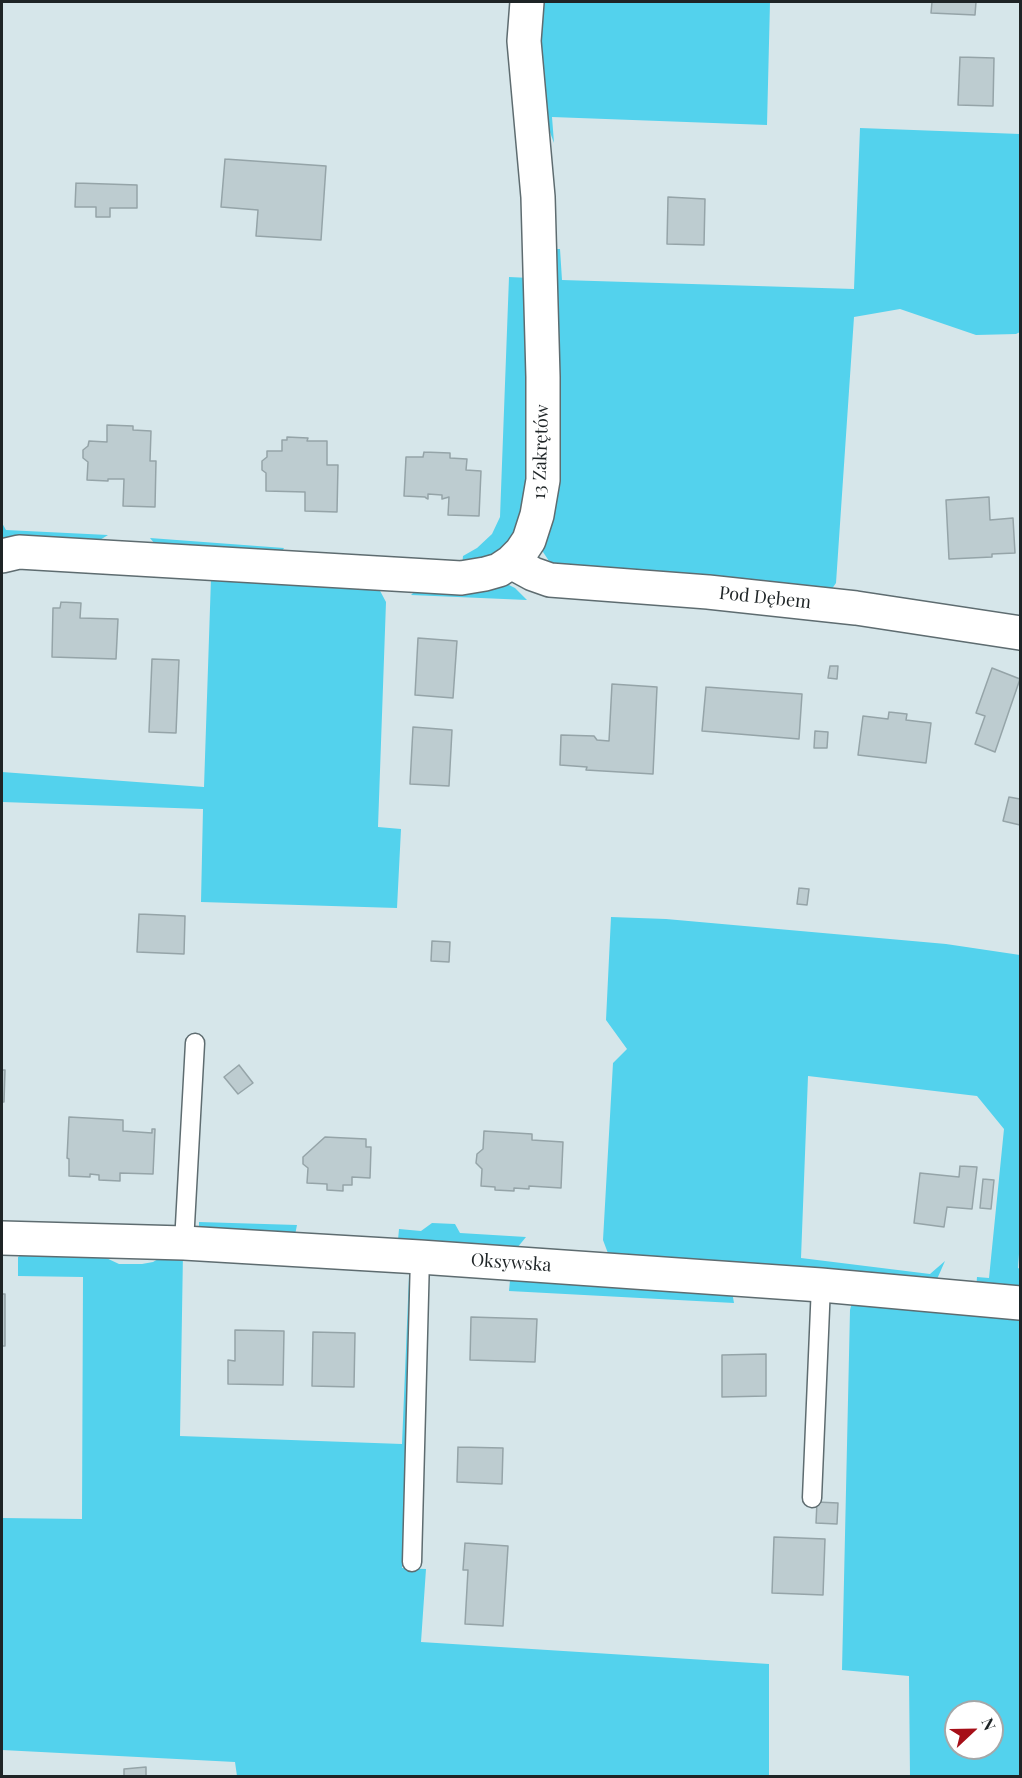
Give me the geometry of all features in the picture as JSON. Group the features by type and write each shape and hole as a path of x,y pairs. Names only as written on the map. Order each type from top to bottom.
{"street":[{"name":"13 Zakrętów","path":"2,556 19,552 461,578 499,570 521,552 529,540 537,515 543,480 543,377 538,196 524,41 527,2"},
{"name":"Pod Dębem","path":"511,562 550,580 708,592 822,604 1020,633"},
{"name":"Oksywska","path":"2,1238 184,1243 420,1257 821,1285 1020,1303"}],"lane":[{"path":"184,1243 195,1043"},
{"path":"412,1562 420,1257"},
{"path":"812,1498 821,1285"}],"shaded area":[{"path":"539,2 770,2 767,125 552,117 554,143 544,116 539,83"},
{"path":"860,128 1020,134 1020,332 976,335 900,309 854,317 836,583 829,593 551,564 543,552 542,533 551,249 560,249 562,280 854,289"},
{"path":"509,277 530,278 533,484 521,529 495,557 462,566 463,556 477,548 492,534 500,517"},
{"path":"2,523 6,530 108,535 90,546 2,545"},
{"path":"150,538 284,548 278,558 159,549"},
{"path":"211,578 378,587 386,602 378,827 401,829 397,908 201,902 203,809 2,802 2,772 204,787"},
{"path":"505,583 515,588 527,600 411,595 420,586"},
{"path":"611,917 666,919 946,944 1020,955 1020,1240 1018,1268 1020,1269 1020,1295 976,1290 977,1277 989,1278 1004,1129 977,1096 808,1076 801,1258 930,1274 945,1261 934,1286 609,1256 603,1240 613,1063 627,1049 606,1020"},
{"path":"199,1222 297,1225 295,1235 199,1230"},
{"path":"432,1223 455,1224 460,1233 526,1237 517,1248 398,1240 399,1229 421,1231"},
{"path":"85,1248 119,1264 153,1262 170,1252 183,1252 180,1436 402,1444 409,1276 413,1284 402,1568 426,1569 421,1642 769,1664 769,1776 237,1776 235,1762 2,1750 2,1518 82,1519 83,1277 18,1276 18,1257 29,1250"},
{"path":"511,1270 731,1286 734,1303 509,1291"},
{"path":"853,1298 1020,1315 1020,1776 910,1776 909,1676 842,1670 850,1310"}],"building":[{"path":"932,2 976,2 975,15 931,13"},
{"path":"960,57 994,58 993,106 958,105"},
{"path":"225,159 326,166 321,240 256,236 258,210 221,207"},
{"path":"76,183 137,185 137,208 110,208 110,217 96,217 96,207 75,207"},
{"path":"668,197 705,199 704,245 667,244"},
{"path":"107,425 133,426 133,430 151,431 150,461 156,461 155,507 123,506 124,479 87,480 88,462 83,458 83,450 88,446 89,441 107,442"},
{"path":"287,437 308,438 307,441 327,441 327,465 338,465 337,512 305,511 305,492 266,491 266,473 262,470 262,461 267,457 267,451 282,451 282,440 287,440"},
{"path":"424,452 450,453 450,458 467,459 466,470 481,471 479,516 448,515 449,497 442,499 442,495 428,494 428,499 404,496 406,457 423,457"},
{"path":"989,497 990,520 1013,518 1015,553 992,554 992,557 949,559 946,500"},
{"path":"61,602 81,603 80,618 118,619 116,659 52,657 53,608 60,608"},
{"path":"418,638 457,641 453,698 415,695"},
{"path":"152,659 179,660 176,733 149,732"},
{"path":"830,666 838,666 837,679 828,678"},
{"path":"992,668 1020,679 995,752 975,744 985,716 976,713"},
{"path":"612,684 657,687 653,774 586,770 587,767 560,765 561,735 594,736 597,740 609,741"},
{"path":"706,687 802,694 799,739 702,731"},
{"path":"889,712 907,714 906,720 931,723 926,763 858,755 863,716 888,719"},
{"path":"413,727 452,730 449,786 410,784"},
{"path":"815,731 828,732 827,748 814,748"},
{"path":"1009,797 1020,799 1020,825 1003,821"},
{"path":"799,888 809,889 807,905 797,904"},
{"path":"139,914 185,916 184,954 137,952"},
{"path":"432,941 450,942 449,962 431,961"},
{"path":"239,1065 253,1083 238,1094 224,1077"},
{"path":"2,1070 5,1070 4,1102 2,1102"},
{"path":"69,1117 123,1120 123,1131 152,1133 152,1129 155,1129 153,1174 120,1173 120,1181 99,1180 99,1175 90,1174 90,1177 69,1176 69,1159 67,1158"},
{"path":"484,1131 532,1134 532,1140 563,1142 561,1188 529,1186 529,1189 514,1188 514,1191 495,1190 495,1187 481,1186 482,1169 476,1163 477,1154 483,1149"},
{"path":"325,1137 366,1139 366,1147 371,1147 370,1178 352,1177 352,1185 343,1185 343,1191 327,1190 327,1184 307,1183 308,1168 303,1164 303,1157"},
{"path":"960,1166 977,1167 972,1209 947,1207 944,1227 914,1223 920,1173 959,1177"},
{"path":"983,1179 994,1180 991,1209 980,1208"},
{"path":"2,1294 5,1294 5,1346 2,1346"},
{"path":"471,1317 537,1319 535,1362 470,1360"},
{"path":"235,1330 284,1331 283,1385 228,1384 228,1360 235,1361"},
{"path":"313,1332 355,1333 354,1387 312,1386"},
{"path":"766,1354 766,1396 722,1397 722,1355"},
{"path":"458,1447 503,1448 502,1484 457,1482"},
{"path":"817,1502 838,1503 837,1524 816,1523"},
{"path":"774,1537 825,1539 823,1595 772,1593"},
{"path":"465,1543 508,1546 503,1626 465,1624 468,1570 463,1570"},
{"path":"146,1767 146,1776 124,1776 124,1769"}]}
